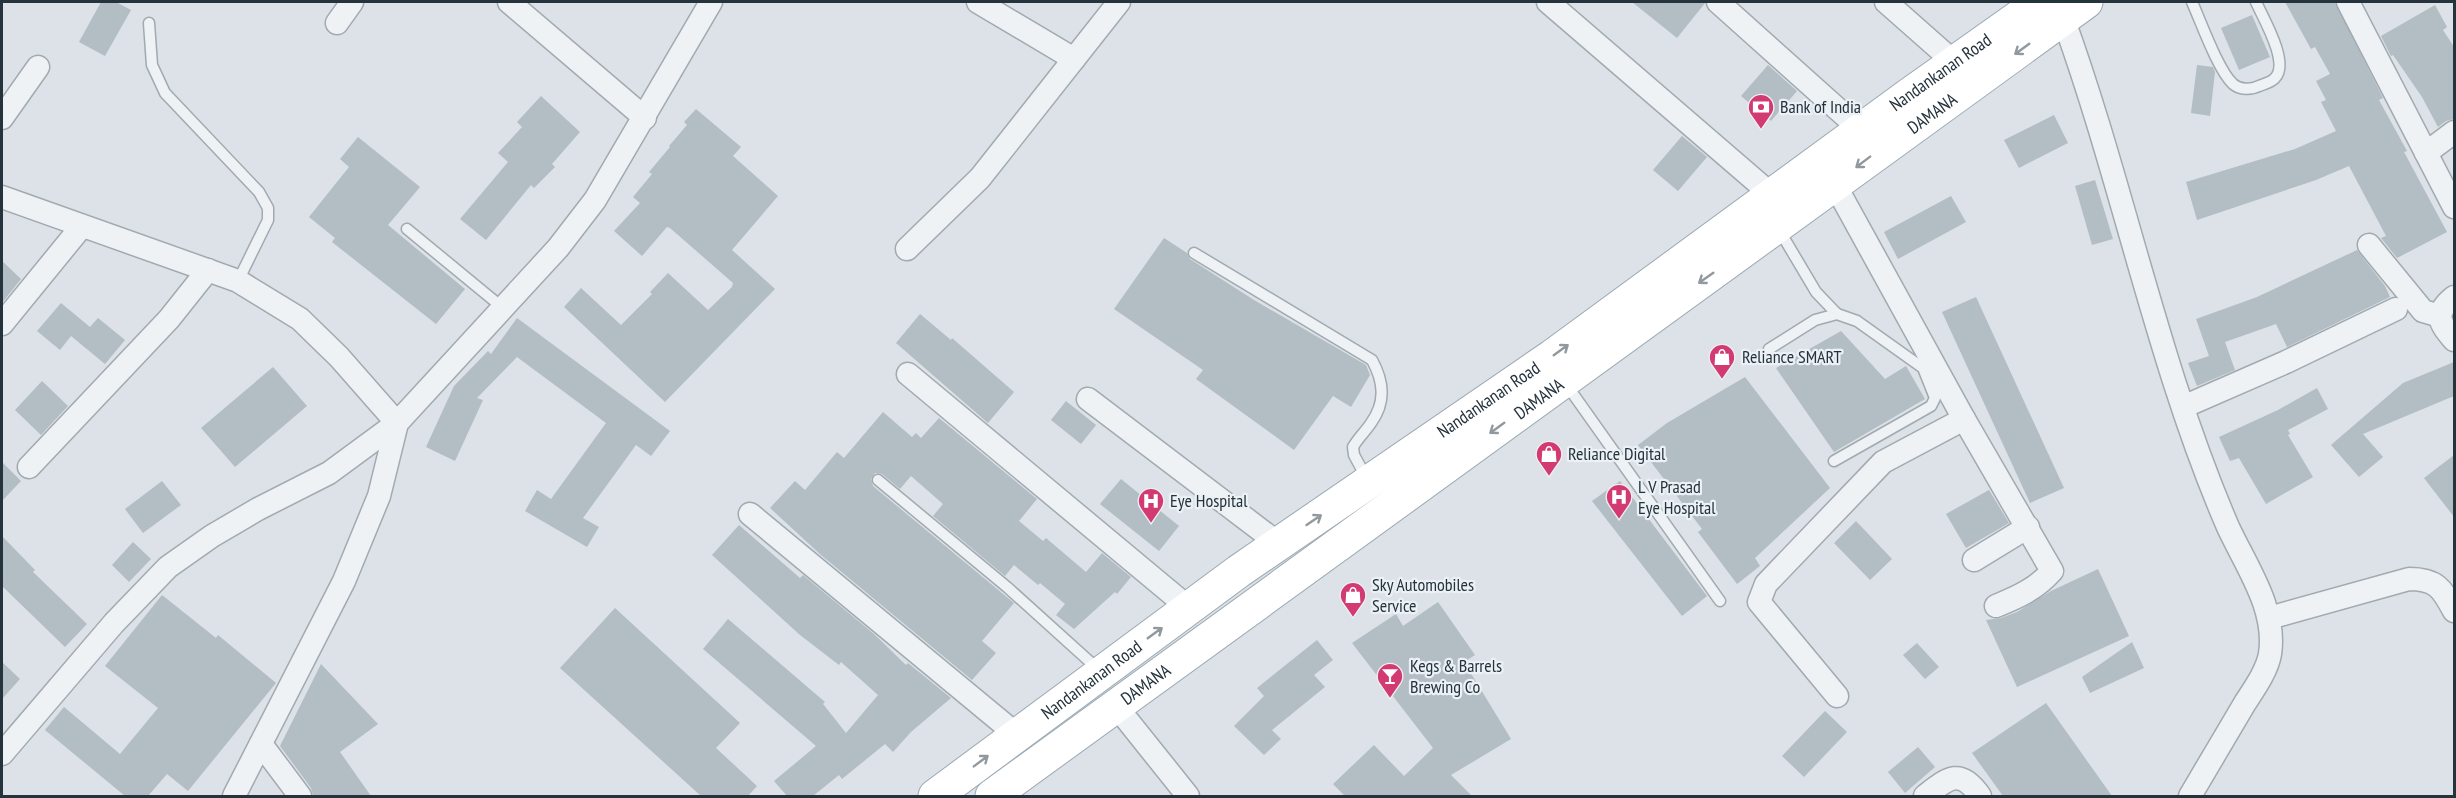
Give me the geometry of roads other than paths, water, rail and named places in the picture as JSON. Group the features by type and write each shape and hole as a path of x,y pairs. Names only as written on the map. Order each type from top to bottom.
{"main road":[{"name":"Nandankanan Road","path":"935,796 1279,544 1551,357 1774,210 1860,130 1954,62 2063,7"},
{"name":"DAMANA","path":"992,796 1563,380 1774,210 1834,183 2063,7"}],"street":[{"path":"337,23 352,2"},
{"path":"509,2 645,118"},
{"path":"2,754 114,623 168,567 239,519 329,473 397,423 558,248 595,200 711,2"},
{"path":"978,2 1074,59"},
{"path":"907,249 980,178 1119,2"},
{"path":"1548,2 1774,210"},
{"path":"1718,2 1860,130"},
{"path":"1886,2 1954,62"},
{"path":"2348,2 2454,207"},
{"path":"2063,7 2148,300 2183,407 2228,526 2269,618 2270,656 2256,685 2190,796"},
{"path":"2,118 38,67"},
{"path":"2426,153 2454,132"},
{"path":"1834,183 1964,419 2052,571 2042,583 2028,593 1996,606"},
{"path":"2,197 238,281 300,319 339,357 397,423"},
{"path":"2,324 82,226"},
{"path":"2369,245 2416,304 2423,310 2440,316"},
{"path":"29,466 169,319 208,270"},
{"path":"2454,297 2442,308 2440,316 2442,326 2454,340"},
{"path":"2183,407 2286,362 2396,309"},
{"path":"908,374 1189,608"},
{"path":"1088,399 1279,544"},
{"path":"1837,696 1759,602 1766,584 1883,462 1964,419"},
{"path":"234,796 344,581 379,496 397,423"},
{"path":"750,514 1017,735"},
{"path":"1974,560 2028,527"},
{"path":"2269,618 2409,579 2427,579 2435,584 2442,590 2454,611"},
{"path":"1116,706 1188,796"},
{"path":"261,744 300,796"},
{"path":"1925,796 1947,779 1958,777 1968,782 1980,796"}],"lane":[{"path":"2192,2 2223,70 2234,85 2244,89 2253,88 2275,79 2281,69 2280,57 2256,2"},
{"path":"149,23 152,65 165,93 259,192 268,208 268,220 238,281"},
{"path":"1774,210 1816,292 1837,314 1857,321 1923,368 1935,398 1931,406 1923,413 1834,461"},
{"path":"407,229 503,308"},
{"path":"1194,253 1372,360 1381,377 1382,402 1372,422 1353,447 1354,455 1369,482"},
{"path":"1769,349 1815,320 1837,314"},
{"path":"1563,380 1720,601"},
{"path":"878,480 1007,587 1101,673"}],"place":[{"name":"Bank of India","path":"1761,130"},
{"name":"Reliance SMART","path":"1722,380"},
{"name":"Reliance Digital","path":"1549,477"},
{"name":"L V Prasad Eye Hospital","path":"1619,520"},
{"name":"Eye Hospital","path":"1151,524"},
{"name":"Sky Automobiles Service","path":"1353,618"},
{"name":"Kegs & Barrels Brewing Co","path":"1390,699"}]}
